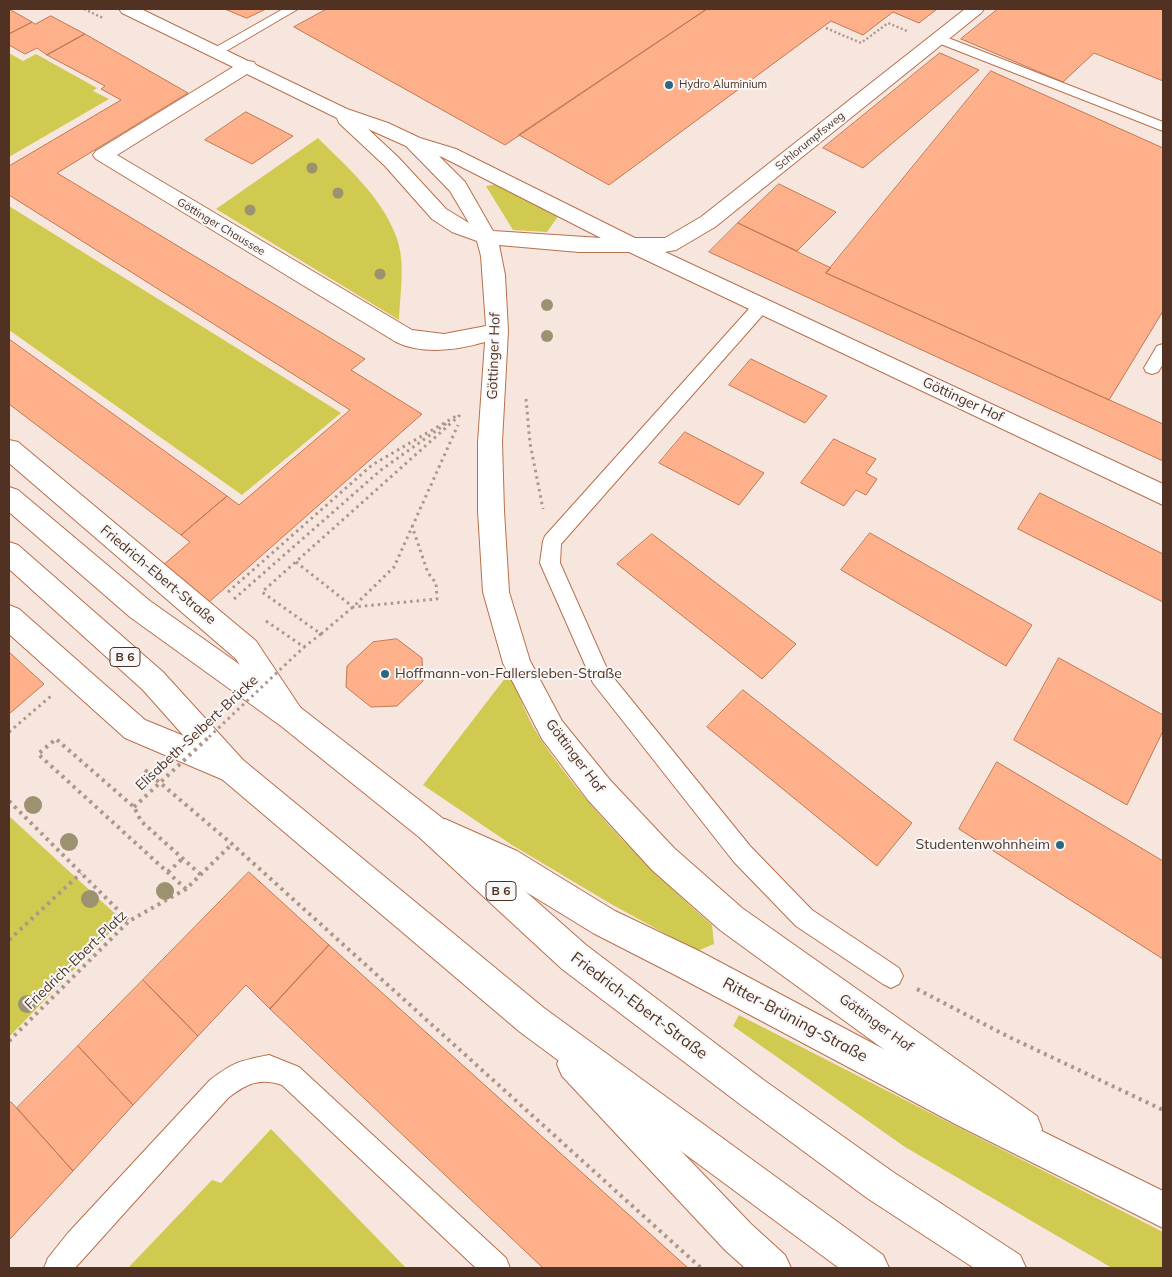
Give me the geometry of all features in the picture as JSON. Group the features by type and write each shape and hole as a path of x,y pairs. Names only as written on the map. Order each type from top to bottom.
{"street":[{"path":"128,9 248,66 340,113 381,127 413,142 449,153 479,167 634,246"},
{"name":"Schlorumpfsweg","path":"634,246 669,245 708,222 975,9"},
{"name":"Göttinger Chaussee","path":"248,66 103,155 383,325 410,338 440,342 471,338 497,331"},
{"path":"340,113 392,162 439,214 459,227 486,237"},
{"path":"413,142 458,187 486,237"},
{"name":"Göttinger Hof","path":"1074,1165 731,918 663,859 599,790 552,730 517,663 496,592 491,511 490,442 497,331 492,256 486,237 579,245 634,246 1163,495"},
{"name":"Friedrich-Ebert-Straße","path":"9,449 246,650 291,717"},
{"name":"Friedrich-Ebert-Straße","path":"9,497 140,609 291,717 430,827 574,957 752,1093 880,1185 1007,1268"},
{"name":"B 6","path":"9,553 153,682 233,770 532,1020 870,1268"},
{"path":"9,617 135,729 233,770"},
{"name":"Ritter-Brüning-Straße","path":"430,827 506,862 604,922 698,969 971,1114 1163,1210"},
{"path":"532,1020 738,1237 772,1268"}],"lane":[{"path":"216,51 292,9"},
{"path":"935,40 1163,127"},
{"path":"762,305 552,541 550,563 600,677 742,854 804,918 891,976"},
{"path":"1152,368 1163,350"},
{"path":"58,1268 78,1243 219,1089 240,1073 269,1068 290,1076 496,1268"}],"path":[{"path":"84,9 110,22"},
{"path":"826,28 861,43 888,23 935,40"},
{"path":"525,394 530,443 545,522 552,541"},
{"path":"321,634 262,592 465,410"},
{"path":"226,594 372,465 465,410"},
{"path":"242,605 234,599 381,470 465,410"},
{"name":"Elisabeth-Selbert-Brücke","path":"168,872 38,754 56,739 134,807 304,646 353,607 394,567 465,410"},
{"path":"296,562 353,607 437,599 436,584 428,573 412,526"},
{"path":"265,620 304,646"},
{"path":"9,732 74,676"},
{"path":"144,768 232,844 701,1268"},
{"path":"9,801 129,921"},
{"path":"134,807 141,821 201,875"},
{"name":"Friedrich-Ebert-Platz","path":"9,1041 129,921 186,889 232,844"},
{"path":"182,859 168,872 186,889"},
{"path":"9,940 81,873"},
{"path":"891,976 1007,1036 1163,1110"}],"shaded area":[{"path":"9,53 23,61 36,54 97,88 93,91 109,99 9,157"},
{"path":"318,138 362,183 390,221 399,246 402,267 399,320 216,209"},
{"path":"498,184 559,215 547,232 513,230 486,186"},
{"path":"9,206 341,413 242,495 9,330"},
{"path":"509,673 531,723 558,764 598,814 642,860 712,925 714,944 697,951 611,904 512,845 423,785"},
{"path":"9,816 122,920 9,1037"},
{"path":"739,1015 1163,1232 1163,1268 1112,1268 905,1147 733,1026"},
{"path":"271,1129 406,1268 128,1268 212,1180 221,1183"}],"building":[{"path":"9,9 32,22 9,34"},
{"path":"225,9 266,9 247,18"},
{"path":"327,9 707,9 505,145 294,27"},
{"name":"Hydro Aluminium","path":"707,9 937,9 919,23 893,12 863,35 831,21 609,185 519,135"},
{"path":"998,9 1163,9 1163,81 1094,53 1063,82 961,39"},
{"path":"51,16 85,34 47,55 37,48 25,54 9,45 9,34 32,22 35,24"},
{"path":"85,34 188,93 57,173 365,359 351,370 422,414 209,602 162,566 190,542 181,535 227,496 239,505 350,410 9,195 9,166 121,100 101,89 105,86 47,55"},
{"path":"940,53 979,70 863,168 823,148"},
{"path":"991,71 1163,148 1163,311 1109,400 826,273"},
{"path":"246,112 293,136 252,164 205,140"},
{"path":"779,184 836,212 797,251 738,223"},
{"path":"738,223 831,268 826,273 1163,424 1163,461 709,252"},
{"path":"9,339 227,496 181,535 9,404"},
{"path":"751,359 827,396 805,423 729,385"},
{"path":"685,432 764,473 739,505 659,463"},
{"path":"834,439 876,459 866,473 877,479 866,495 856,490 844,506 801,483"},
{"path":"1040,493 1163,554 1163,602 1018,529"},
{"path":"870,533 1032,625 1006,666 841,570"},
{"path":"652,534 796,644 762,679 617,564"},
{"name":"Hoffmann-von-Fallersleben-Straße","path":"397,639 422,658 423,681 397,706 371,707 346,687 347,666 373,642"},
{"path":"9,652 44,684 9,714"},
{"path":"1059,658 1163,715 1163,731 1127,805 1014,740"},
{"path":"743,690 912,823 877,866 707,727"},
{"name":"Studentenwohnheim","path":"997,762 1163,861 1163,959 959,829"},
{"path":"249,872 329,945 270,1009 246,985 198,1036 143,980"},
{"path":"329,945 688,1268 543,1268 270,1009"},
{"path":"143,980 198,1036 133,1105 78,1046"},
{"path":"78,1046 133,1105 73,1171 17,1108"},
{"path":"11,1102 73,1171 9,1240 9,1104"}],"place":[{"name":"Hydro Aluminium","path":"669,85"},
{"name":"Hoffmann-von-Fallersleben-Straße","path":"385,674"},
{"name":"Studentenwohnheim","path":"1060,845"}]}
